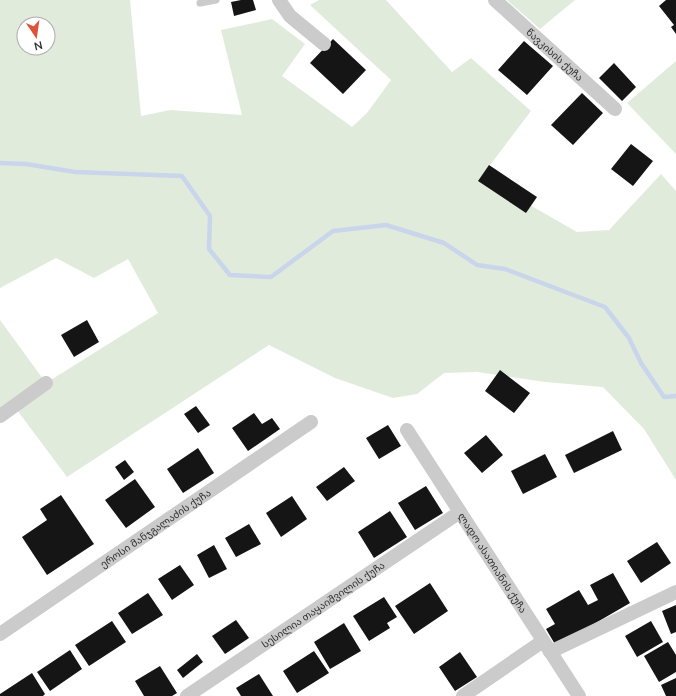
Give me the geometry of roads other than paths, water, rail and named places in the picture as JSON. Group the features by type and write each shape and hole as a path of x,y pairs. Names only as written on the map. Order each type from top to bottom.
{"street":[{"path":"279,0 290,16 324,44"},
{"name":"წავკისის ქუჩა","path":"495,0 615,109"},
{"path":"0,416 46,383"},
{"name":"ეროსი მანჯგალაძის ქუჩა","path":"0,634 311,422"},
{"name":"ლადო ასათიანის ქუჩა","path":"407,430 579,696"},
{"name":"სესილია თაყაიშვილის ქუჩა","path":"187,696 460,512"},
{"path":"464,696 547,647 676,592"}],"lane":[{"path":"200,3 216,0"}],"waterway":[{"path":"0,163 26,164 75,172 182,176 210,216 209,249 230,275 271,277 333,231 386,225 444,243 477,265 505,269 605,307 629,338 641,363 664,397 676,396"}]}
